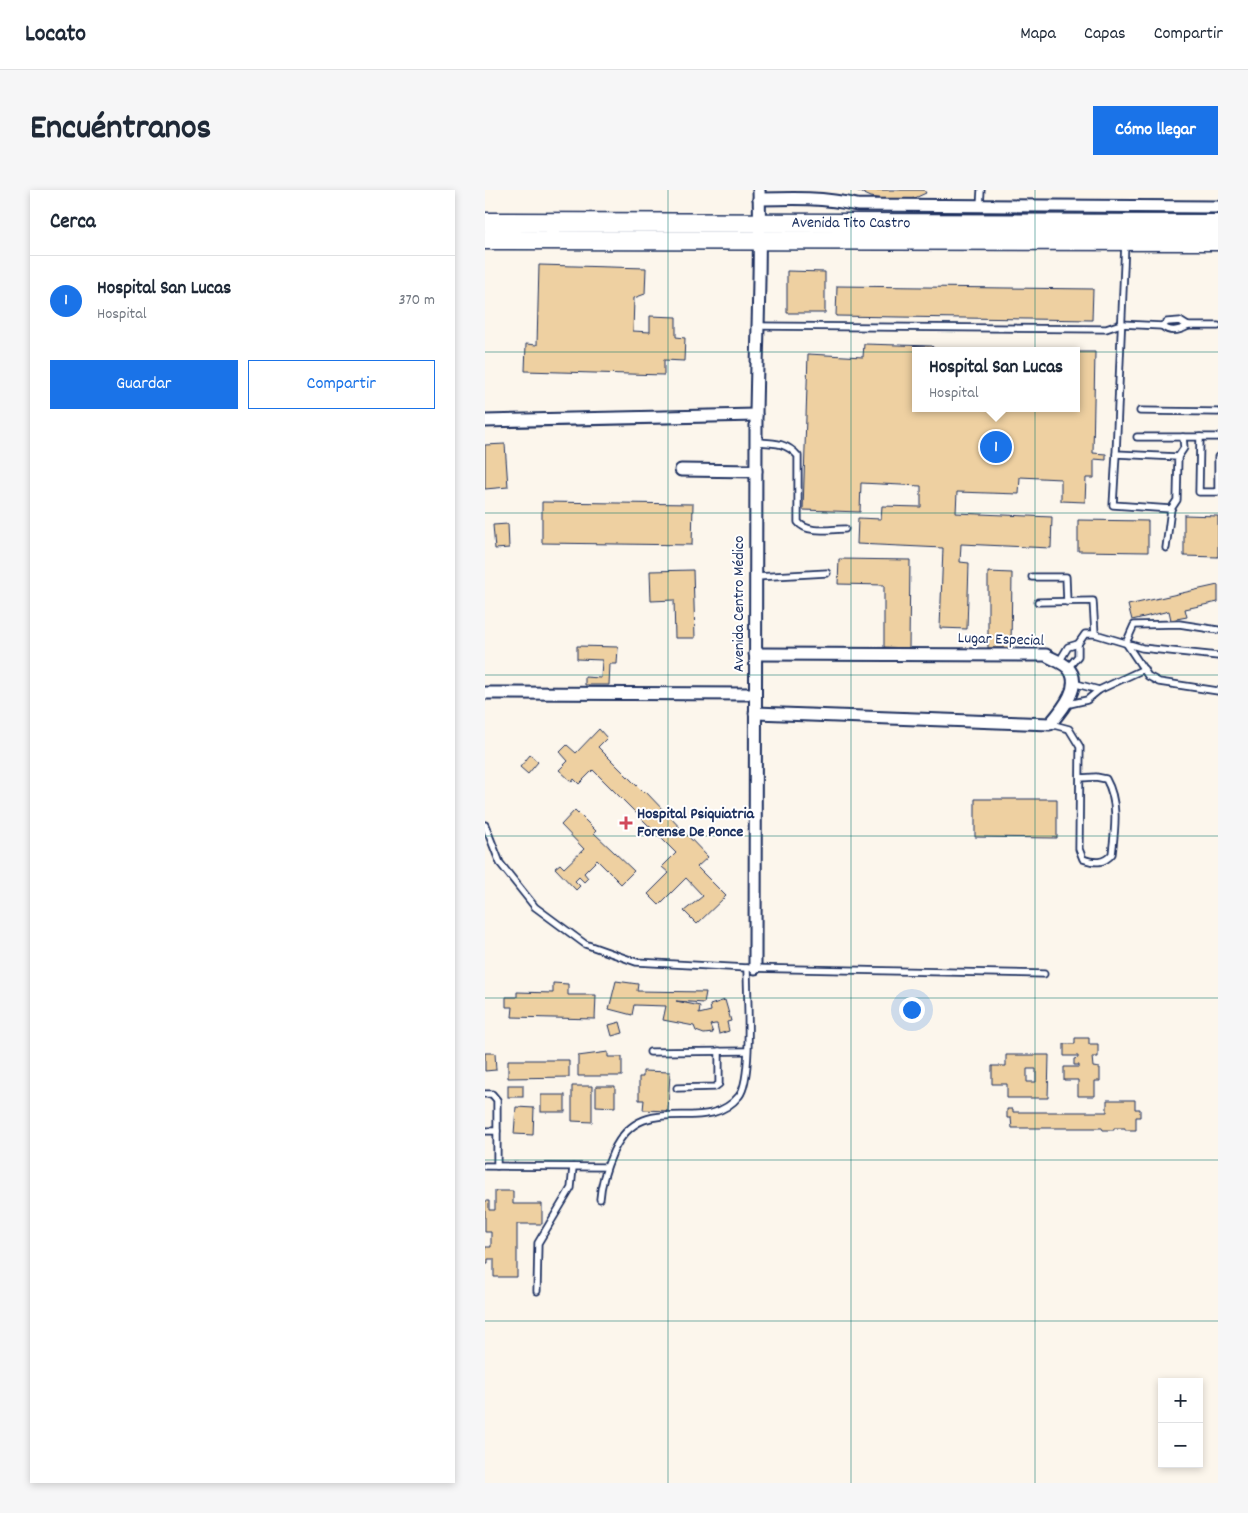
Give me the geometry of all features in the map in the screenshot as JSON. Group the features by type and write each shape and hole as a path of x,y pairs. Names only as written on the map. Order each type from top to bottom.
{"main road":[{"name":"Avenida Tito Castro","path":"485,222 760,232 1125,241 1218,241"},
{"name":"Avenida Tito Castro","path":"485,240 760,232 1127,224 1218,224"}],"street":[{"path":"759,194 833,199 857,205 1218,208"},
{"name":"Avenida Centro Médico","path":"751,968 759,194"},
{"path":"485,421 756,415"},
{"path":"681,470 756,471"},
{"name":"Lugar Especial","path":"755,654 1046,654 1064,665"},
{"path":"755,713 1050,724 1065,705 1073,683 1064,665"},
{"path":"485,693 755,694"}],"lane":[{"path":"980,206 981,190"},
{"path":"1127,224 1113,505 1171,509"},
{"path":"757,326 1106,329 1121,324 1162,326 1167,330 1181,330 1188,326 1218,326"},
{"path":"1140,411 1218,412"},
{"path":"1137,437 1218,437"},
{"path":"1167,548 1171,509 1177,500 1178,457 1184,448 1183,437"},
{"path":"1200,437 1199,492 1218,492 1218,457"},
{"path":"756,442 780,443 788,446 798,456 798,522 800,525 806,529 845,529"},
{"path":"1116,454 1178,457"},
{"path":"755,577 827,572"},
{"path":"1032,577 1066,577 1067,602"},
{"path":"1037,602 1093,601 1095,634"},
{"path":"1126,643 1134,626 1179,624 1218,630"},
{"path":"1064,665 1078,656 1078,644 1085,634 1095,634 1142,648 1218,656"},
{"path":"1126,643 1148,676 1159,682 1218,691"},
{"path":"1064,665 1068,647 1078,644"},
{"path":"1065,705 1087,700 1099,690 1144,669"},
{"path":"1073,683 1099,690"},
{"path":"1050,724 1069,729 1080,747 1079,849 1083,859 1095,863 1107,860 1112,854 1115,805 1111,788 1106,779 1096,777 1081,778"},
{"path":"485,825 501,862 535,907 585,944 636,962 751,968 1044,974"},
{"path":"600,1199 601,1182 620,1137 637,1122 658,1115 715,1114 740,1096 747,1073 751,968"},
{"path":"677,1088 715,1087 719,1084 719,1051"},
{"path":"650,1052 747,1051"},
{"path":"485,1094 492,1094 497,1100 497,1166"},
{"path":"485,1131 497,1131"},
{"path":"485,1166 606,1167"},
{"path":"537,1291 538,1243 571,1188 573,1167"}],"building":[{"path":"856,190 924,190 926,193 915,198 898,201 871,197"},
{"path":"539,265 646,268 645,294 634,298 633,331 650,332 650,316 676,317 676,337 685,338 684,361 664,360 664,375 525,371 526,344 537,345"},
{"path":"787,271 825,272 825,313 787,313"},
{"path":"837,286 1093,289 1092,320 836,316"},
{"path":"864,344 933,347 912,347 912,412 1080,412 1080,352 1095,352 1093,453 1106,454 1106,460 1094,459 1094,478 1086,478 1085,502 1061,501 1061,479 1020,477 1019,494 957,492 956,513 1052,517 1051,548 961,544 960,562 969,563 967,629 940,628 943,548 857,544 858,518 881,519 882,506 921,507 921,486 861,483 860,512 803,510 808,354 863,357"},
{"path":"505,444 508,487 485,489 485,445"},
{"path":"542,502 693,504 692,545 542,543"},
{"path":"1184,515 1218,516 1218,557 1184,556"},
{"path":"1078,520 1148,521 1148,552 1078,551"},
{"path":"508,524 509,548 495,549 493,525"},
{"path":"839,559 910,560 909,648 884,647 884,585 838,584"},
{"path":"693,570 695,638 675,638 674,600 651,601 650,571"},
{"path":"988,572 1012,573 1011,648 988,648"},
{"path":"1218,585 1218,602 1185,609 1187,617 1171,620 1169,611 1132,620 1128,605"},
{"path":"577,646 618,647 617,664 610,664 609,685 585,685 585,677 601,678 602,660 577,659"},
{"path":"599,729 607,738 598,747 644,793 645,791 708,857 697,867 726,896 697,924 684,911 703,896 686,878 659,905 648,894 669,873 662,867 676,853 593,770 579,784 574,779 572,782 559,770 568,761 560,752 567,745 576,753"},
{"path":"530,755 538,762 528,774 520,767"},
{"path":"975,799 1057,799 1057,838 975,837"},
{"path":"575,810 596,831 594,833 634,871 621,884 597,860 584,873 588,878 584,882 579,877 575,881 580,886 576,890 555,868 560,864 564,868 584,849 561,825"},
{"path":"616,981 638,984 637,991 706,992 704,1003 676,1001 700,1006 699,1014 711,1011 710,1005 725,1000 731,1021 727,1022 729,1031 719,1034 717,1024 715,1024 710,1025 713,1033 704,1034 696,1031 694,1026 663,1020 666,1006 634,1005 632,1015 609,1009"},
{"path":"553,983 568,984 568,995 596,995 595,1019 512,1017 513,1007 506,1007 506,997 517,997 517,992 553,993"},
{"path":"620,1022 623,1033 612,1036 609,1025"},
{"path":"1075,1038 1089,1038 1089,1044 1098,1044 1098,1057 1092,1057 1093,1067 1100,1068 1100,1081 1095,1081 1095,1096 1078,1096 1078,1080 1064,1080 1064,1067 1079,1067 1079,1065 1074,1065 1074,1059 1078,1058 1078,1056 1064,1056 1064,1044 1075,1044"},
{"path":"608,1052 608,1057 622,1057 622,1076 578,1076 578,1056"},
{"path":"485,1053 495,1053 496,1070 485,1071"},
{"path":"1006,1055 1049,1055 1048,1098 1007,1098 1007,1084 992,1084 992,1066 1006,1066","holes":["1027,1069 1036,1069 1036,1082 1027,1082"]},
{"path":"508,1060 569,1060 569,1077 508,1078"},
{"path":"643,1071 670,1072 668,1111 643,1110 644,1100 639,1100 639,1077 643,1077"},
{"path":"508,1085 523,1085 523,1097 508,1097"},
{"path":"572,1086 592,1086 592,1122 572,1121"},
{"path":"596,1086 615,1086 615,1107 596,1106"},
{"path":"541,1095 565,1095 565,1112 541,1112"},
{"path":"1107,1100 1135,1100 1135,1109 1140,1109 1140,1117 1136,1117 1136,1130 1125,1130 1125,1128 1103,1130 1102,1128 1012,1128 1011,1118 1007,1118 1007,1109 1013,1109 1013,1112 1107,1112"},
{"path":"516,1107 534,1108 533,1135 514,1134"},
{"path":"495,1191 513,1191 513,1204 542,1204 542,1224 517,1224 517,1277 494,1277 494,1259 488,1259 488,1264 485,1264 485,1247 491,1247 491,1232 485,1232 485,1201 489,1201 489,1210 495,1210"}],"place":[{"name":"Hospital San Lucas","path":"996,447"},
{"name":"Hospital Psiquiatria Forense De Ponce","path":"626,823"}]}
